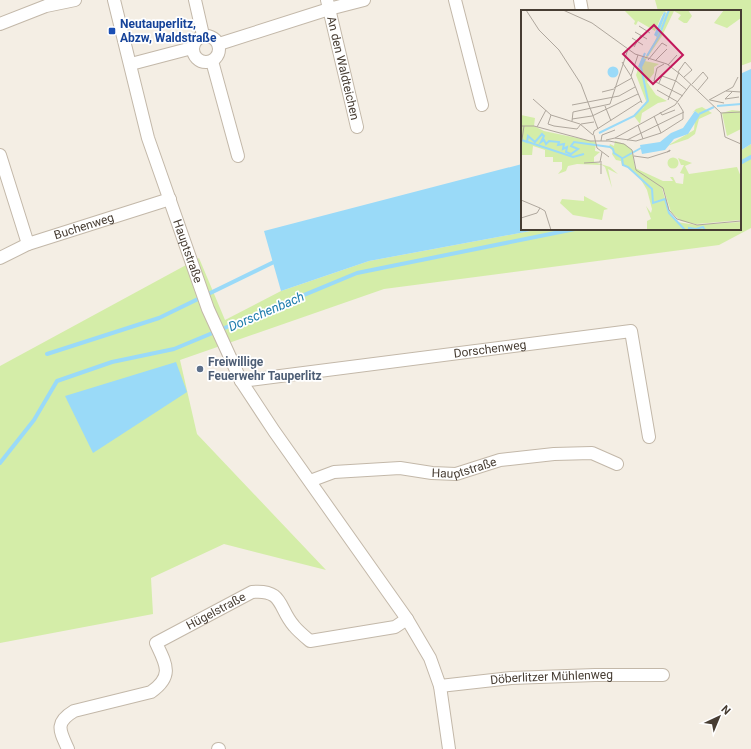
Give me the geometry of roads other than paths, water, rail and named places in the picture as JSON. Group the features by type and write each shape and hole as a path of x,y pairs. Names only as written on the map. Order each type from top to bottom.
{"street":[{"path":"0,24 46,6 75,0"},
{"name":"Hauptstraße","path":"114,0 132,68 148,138 208,309 241,381 274,431 407,619 430,658 440,686 449,749"},
{"path":"195,0 203,35"},
{"name":"An den Waldteichen","path":"219,44 328,5 364,0"},
{"path":"455,0 482,105"},
{"path":"580,0 582,10"},
{"name":"An den Waldteichen","path":"328,5 357,126"},
{"path":"203,35 212,37 219,44 219,54 212,61 202,62 193,51 196,40 203,35"},
{"path":"132,68 193,51"},
{"path":"212,61 238,156"},
{"path":"0,155 28,244"},
{"name":"Buchenweg","path":"0,258 28,244 170,199"},
{"name":"Dorschenweg","path":"241,381 631,330 649,437"},
{"name":"Hauptstraße","path":"310,481 334,472 400,468 432,473 456,474 500,460 554,454 592,453 617,464"},
{"name":"Hügelstraße","path":"68,749 60,730 60,723 66,716 74,711 151,692 159,686 166,677 167,670 165,661 156,643 252,592 263,591 272,594 280,601 293,625 310,641 395,627 407,619"},
{"name":"Döberlitzer Mühlenweg","path":"440,686 511,678 596,675 663,675"}],"water":[{"path":"751,69 751,144 741,150 741,74"},
{"path":"521,164 521,230 536,230 369,261 281,291 264,231"},
{"path":"176,362 187,392 93,453 65,396"}],"waterway":[{"name":"Dorschenbach","path":"741,162 751,157"},
{"name":"Dorschenbach","path":"0,463 34,420 57,381 112,362 174,349 357,273 570,230"},
{"name":"Dorschenbach","path":"47,354 159,318 276,261"}],"place":[{"name":"Neutauperlitz, Abzw, Waldstraße","path":"112,31"},
{"name":"Freiwillige Feuerwehr Tauperlitz","path":"200,369"}]}
